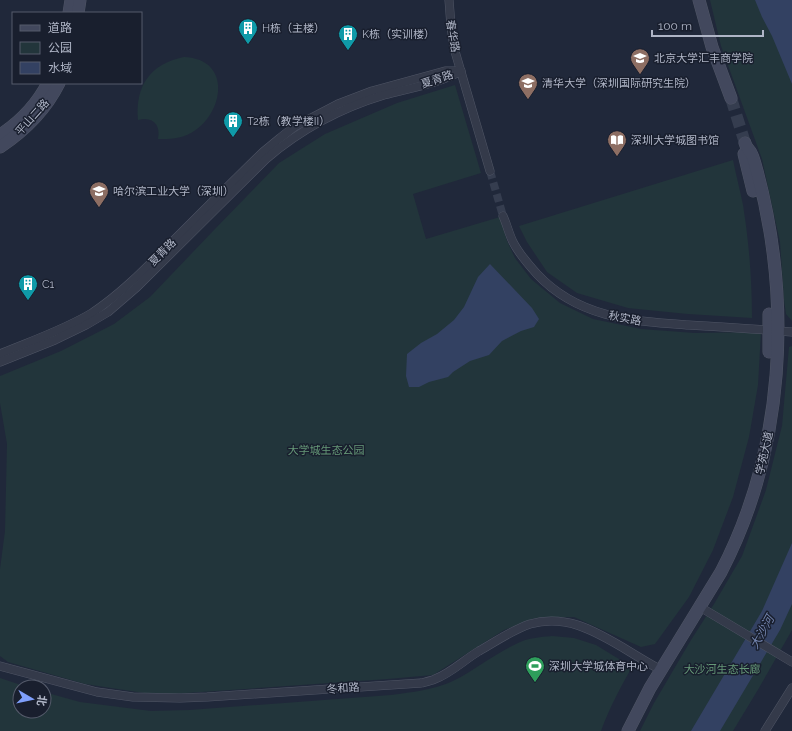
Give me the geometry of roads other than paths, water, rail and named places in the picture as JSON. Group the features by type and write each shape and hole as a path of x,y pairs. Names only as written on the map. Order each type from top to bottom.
{"street":[{"path":"69,12 71,0"},
{"path":"78,12 80,0"},
{"name":"春华路","path":"449,0 454,48 461,71"},
{"path":"699,0 712,47 731,98"},
{"name":"夏青路","path":"0,354 78,321 92,313 116,295 145,269 263,152 294,127 338,104 372,91 445,71 461,71"},
{"path":"461,71 490,171"},
{"name":"夏青路","path":"0,362 55,340 86,325 108,312 138,287 266,159 301,132 325,118 354,105 448,78 461,71"},
{"name":"平山二路","path":"0,135 18,121 33,106 47,84"},
{"name":"平山二路","path":"0,147 11,140 37,114 58,84"},
{"name":"学苑大道","path":"620,731 634,701 700,607 731,554 747,512 760,469 769,429 774,401 777,360 763,242 744,154 746,146"},
{"name":"秋实路","path":"503,216 513,242 524,260 542,279 559,293 594,311 642,321 792,332"},
{"name":"学苑大道","path":"628,731 658,668 721,556 735,525 754,462 764,412 774,331"},
{"path":"700,607 790,661"},
{"name":"冬和路","path":"0,666 97,692 133,697 207,697 421,683 436,679 504,636 540,622 562,621 570,622 598,632 658,668"},
{"path":"765,731 792,688"}],"water":[{"path":"755,0 792,0 792,84 772,36"},
{"path":"490,264 532,308 539,319 534,327 521,331 502,341 489,355 470,361 448,377 429,382 419,387 409,387 406,376 407,354 421,343 437,334 454,320 464,307 478,277"},
{"name":"大沙河","path":"792,543 792,604 780,630 720,731 691,731 762,611"}],"tunnel":[{"path":"731,98 745,143"},
{"path":"490,171 503,216"}],"place":[{"name":"H栋（主楼）","path":"248,45"},
{"name":"K栋（实训楼）","path":"348,51"},
{"name":"北京大学汇丰商学院","path":"640,75"},
{"name":"清华大学（深圳国际研究生院）","path":"528,100"},
{"name":"T2栋（教学楼II）","path":"233,138"},
{"name":"深圳大学城图书馆","path":"617,157"},
{"name":"哈尔滨工业大学（深圳）","path":"99,208"},
{"name":"C1","path":"28,301"},
{"name":"深圳大学城体育中心","path":"535,683"}],"park label":[{"name":"大学城生态公园","path":"326,450"},
{"name":"大沙河生态长廊","path":"722,669"}]}
